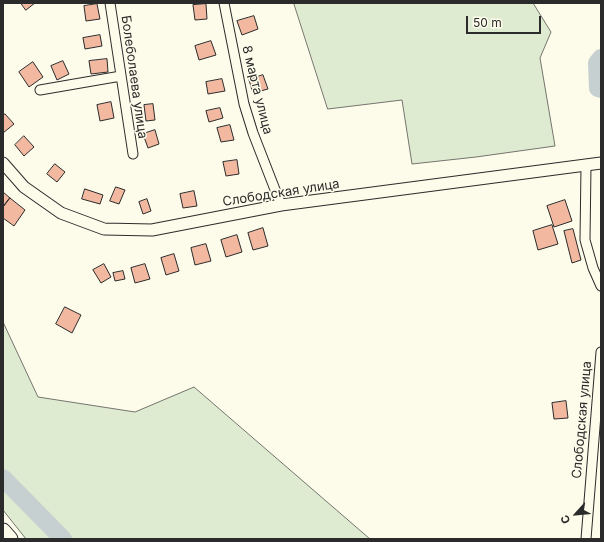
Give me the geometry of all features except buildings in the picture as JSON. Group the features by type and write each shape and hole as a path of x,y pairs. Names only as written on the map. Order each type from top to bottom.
{"highway":[{"path":"3,531 10,539"}],"street":[{"name":"Болеболаева улица","path":"110,3 133,154"},
{"name":"8 марта улица","path":"224,3 244,104 253,133 281,205"},
{"path":"40,90 121,76"},
{"name":"Слободская улица","path":"3,163 24,187 61,213 104,229 152,230 281,205 601,163"},
{"path":"586,166 585,240 593,268 601,286"},
{"name":"Слободская улица","path":"586,539 601,352"}],"green space":[{"path":"294,3 533,3 551,32 540,58 555,146 412,164 402,100 328,109"},
{"path":"3,322 38,397 135,412 194,387 370,539 26,539 3,510"}],"waterway":[{"path":"601,58 597,63 598,88 601,89"},
{"path":"3,478 63,539"}]}
